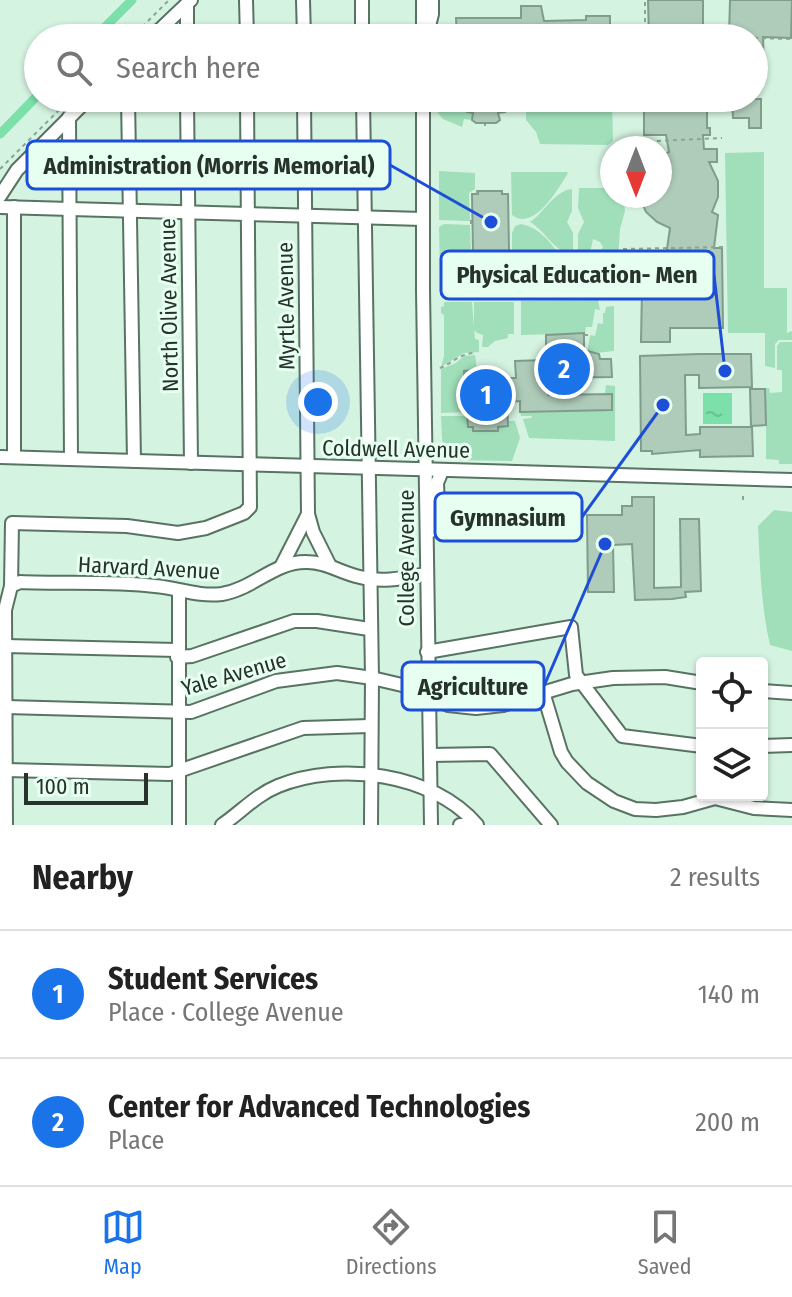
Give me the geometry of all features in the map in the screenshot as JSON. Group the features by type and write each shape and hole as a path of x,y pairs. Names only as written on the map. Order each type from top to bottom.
{"street":[{"path":"246,0 247,24"},
{"path":"303,0 304,24"},
{"path":"362,0 362,24"},
{"path":"423,0 424,24"},
{"path":"429,24 432,0"},
{"path":"166,24 189,2"},
{"path":"188,24 189,2"},
{"path":"0,196 17,170 74,112"},
{"path":"128,112 134,461"},
{"name":"North Olive Avenue","path":"187,112 191,463"},
{"path":"6,825 5,610 10,589 12,523 127,526 178,533 206,528 244,513 250,507 247,112"},
{"name":"Myrtle Avenue","path":"304,112 308,514 329,564"},
{"path":"363,112 372,678 371,825"},
{"name":"College Avenue","path":"423,112 431,825"},
{"path":"69,117 71,459"},
{"path":"14,457 7,207 423,219"},
{"name":"Coldwell Avenue","path":"0,457 792,480"},
{"path":"427,541 438,507 437,483 442,471"},
{"name":"Myrtle Avenue","path":"281,567 308,514"},
{"name":"Harvard Avenue","path":"10,589 20,582 156,586 197,594 233,591 281,567 306,562 329,564 369,580 394,580 426,574"},
{"path":"179,591 179,825"},
{"path":"5,646 192,656 305,620 369,629"},
{"path":"427,652 571,627 576,675 622,736 696,745"},
{"name":"Yale Avenue","path":"6,707 191,712 256,686 301,676 337,673 415,689 448,705 476,708 503,705 580,682 642,677 696,682"},
{"path":"768,691 792,693"},
{"path":"543,692 561,752 587,783 601,793 635,809 672,809 698,801"},
{"path":"6,770 178,773 303,728 370,726"},
{"path":"768,746 792,745"},
{"path":"430,755 490,754 551,825"},
{"path":"222,825 251,802 279,786 310,776 338,772 370,773 430,792 462,809 477,825"},
{"path":"731,801 754,808 792,810"},
{"path":"634,825 635,809"}],"path":[{"path":"145,24 169,0"},
{"path":"645,0 645,24"},
{"path":"768,38 792,39"},
{"path":"0,169 57,112"},
{"path":"672,140 722,138"},
{"path":"471,220 471,225"},
{"path":"623,249 723,247"},
{"path":"559,252 576,255"},
{"path":"440,368 463,354 475,353"},
{"path":"743,495 743,500"}],"shaded area":[{"path":"526,112 612,112 613,136 600,136 600,145 540,144 536,132 526,120"},
{"path":"438,113 473,113 472,120 464,119 462,127 443,119"},
{"path":"764,152 764,288 787,288 787,333 792,331 792,340 779,340 775,344 775,368 765,366 765,333 728,333 725,153"},
{"path":"439,171 475,173 475,189 469,193 470,221 439,220"},
{"path":"511,172 568,173 537,213 520,219 512,215"},
{"path":"579,188 600,188 600,208 625,208 617,275 583,276 594,249 600,251 603,247 593,239 590,253 578,254 578,234 584,222 578,208"},
{"path":"572,189 572,211 567,222 573,233 573,254 555,246 530,222 554,198"},
{"path":"444,224 470,225 471,253 476,253 476,257 509,255 508,277 440,277 439,227"},
{"path":"521,224 545,237 570,276 512,277 512,233 515,226"},
{"path":"598,300 600,310 595,309 592,327 586,327 585,333 521,335 521,301"},
{"path":"444,302 472,302 479,352 464,353 441,367 444,315 441,307"},
{"path":"474,302 514,302 514,334 482,347 483,335 474,330"},
{"path":"614,306 614,351 587,354 590,335 595,336 598,323 603,324 606,307"},
{"path":"780,342 792,342 792,464 779,464 779,460 766,459 766,388 770,393 782,392 782,370 777,370 777,346"},
{"path":"475,355 477,370 464,371 467,412 441,413 441,369 464,356"},
{"path":"606,385 615,386 615,441 529,438 523,419 532,416 521,416 520,412 612,410 612,395 605,394"},
{"path":"441,416 467,416 468,427 473,427 473,431 498,431 498,427 507,426 507,421 515,421 520,438 512,461 453,460 443,457"},
{"path":"774,510 792,512 792,651 770,645 761,586 758,526"}],"water":[{"path":"703,393 732,393 732,424 703,424"}],"building":[{"path":"648,0 703,0 703,24 649,24"},
{"path":"730,0 792,0 791,38 768,37 768,24 729,24"},
{"path":"521,6 541,6 544,21 610,16 610,24 456,24 456,18 521,18"},
{"path":"467,112 505,112 498,113 500,120 496,123 476,123 472,120 473,113"},
{"path":"644,112 707,112 710,135 703,135 704,149 717,149 717,162 709,162 718,181 718,197 712,212 718,215 714,248 722,248 723,328 670,328 670,342 641,342 642,289 667,289 670,228 657,222 644,208 672,208 672,136 644,135"},
{"path":"733,112 761,112 761,128 749,128 749,118 733,118"},
{"path":"478,191 508,194 509,251 503,251 503,255 478,255 478,251 473,251 472,194 478,194"},
{"path":"584,333 584,350 599,354 600,359 611,359 612,377 548,378 548,395 612,394 612,410 520,412 520,401 507,402 508,426 498,427 498,431 473,431 473,427 468,427 464,371 477,370 491,378 516,378 515,361 546,360 546,335"},
{"path":"751,354 752,387 699,388 699,375 685,375 686,435 700,434 700,427 752,427 753,456 700,457 700,450 652,454 652,451 641,451 640,356"},
{"path":"750,389 765,389 766,425 751,426"},
{"path":"632,497 654,497 654,588 681,587 680,519 699,519 701,591 685,592 686,597 672,599 635,600 632,544 613,545 614,592 588,592 587,515 622,515 622,506 632,506"}],"waterway":[{"path":"108,24 132,0"},
{"path":"0,134 24,109"}],"place":[{"name":"Administration (Morris Memorial)","path":"491,222"},
{"name":"Center for Advanced Technologies","path":"564,369"},
{"name":"Physical Education- Men","path":"725,371"},
{"name":"Student Services","path":"486,395"},
{"name":"Gymnasium","path":"663,405"},
{"name":"Agriculture","path":"605,544"}]}
